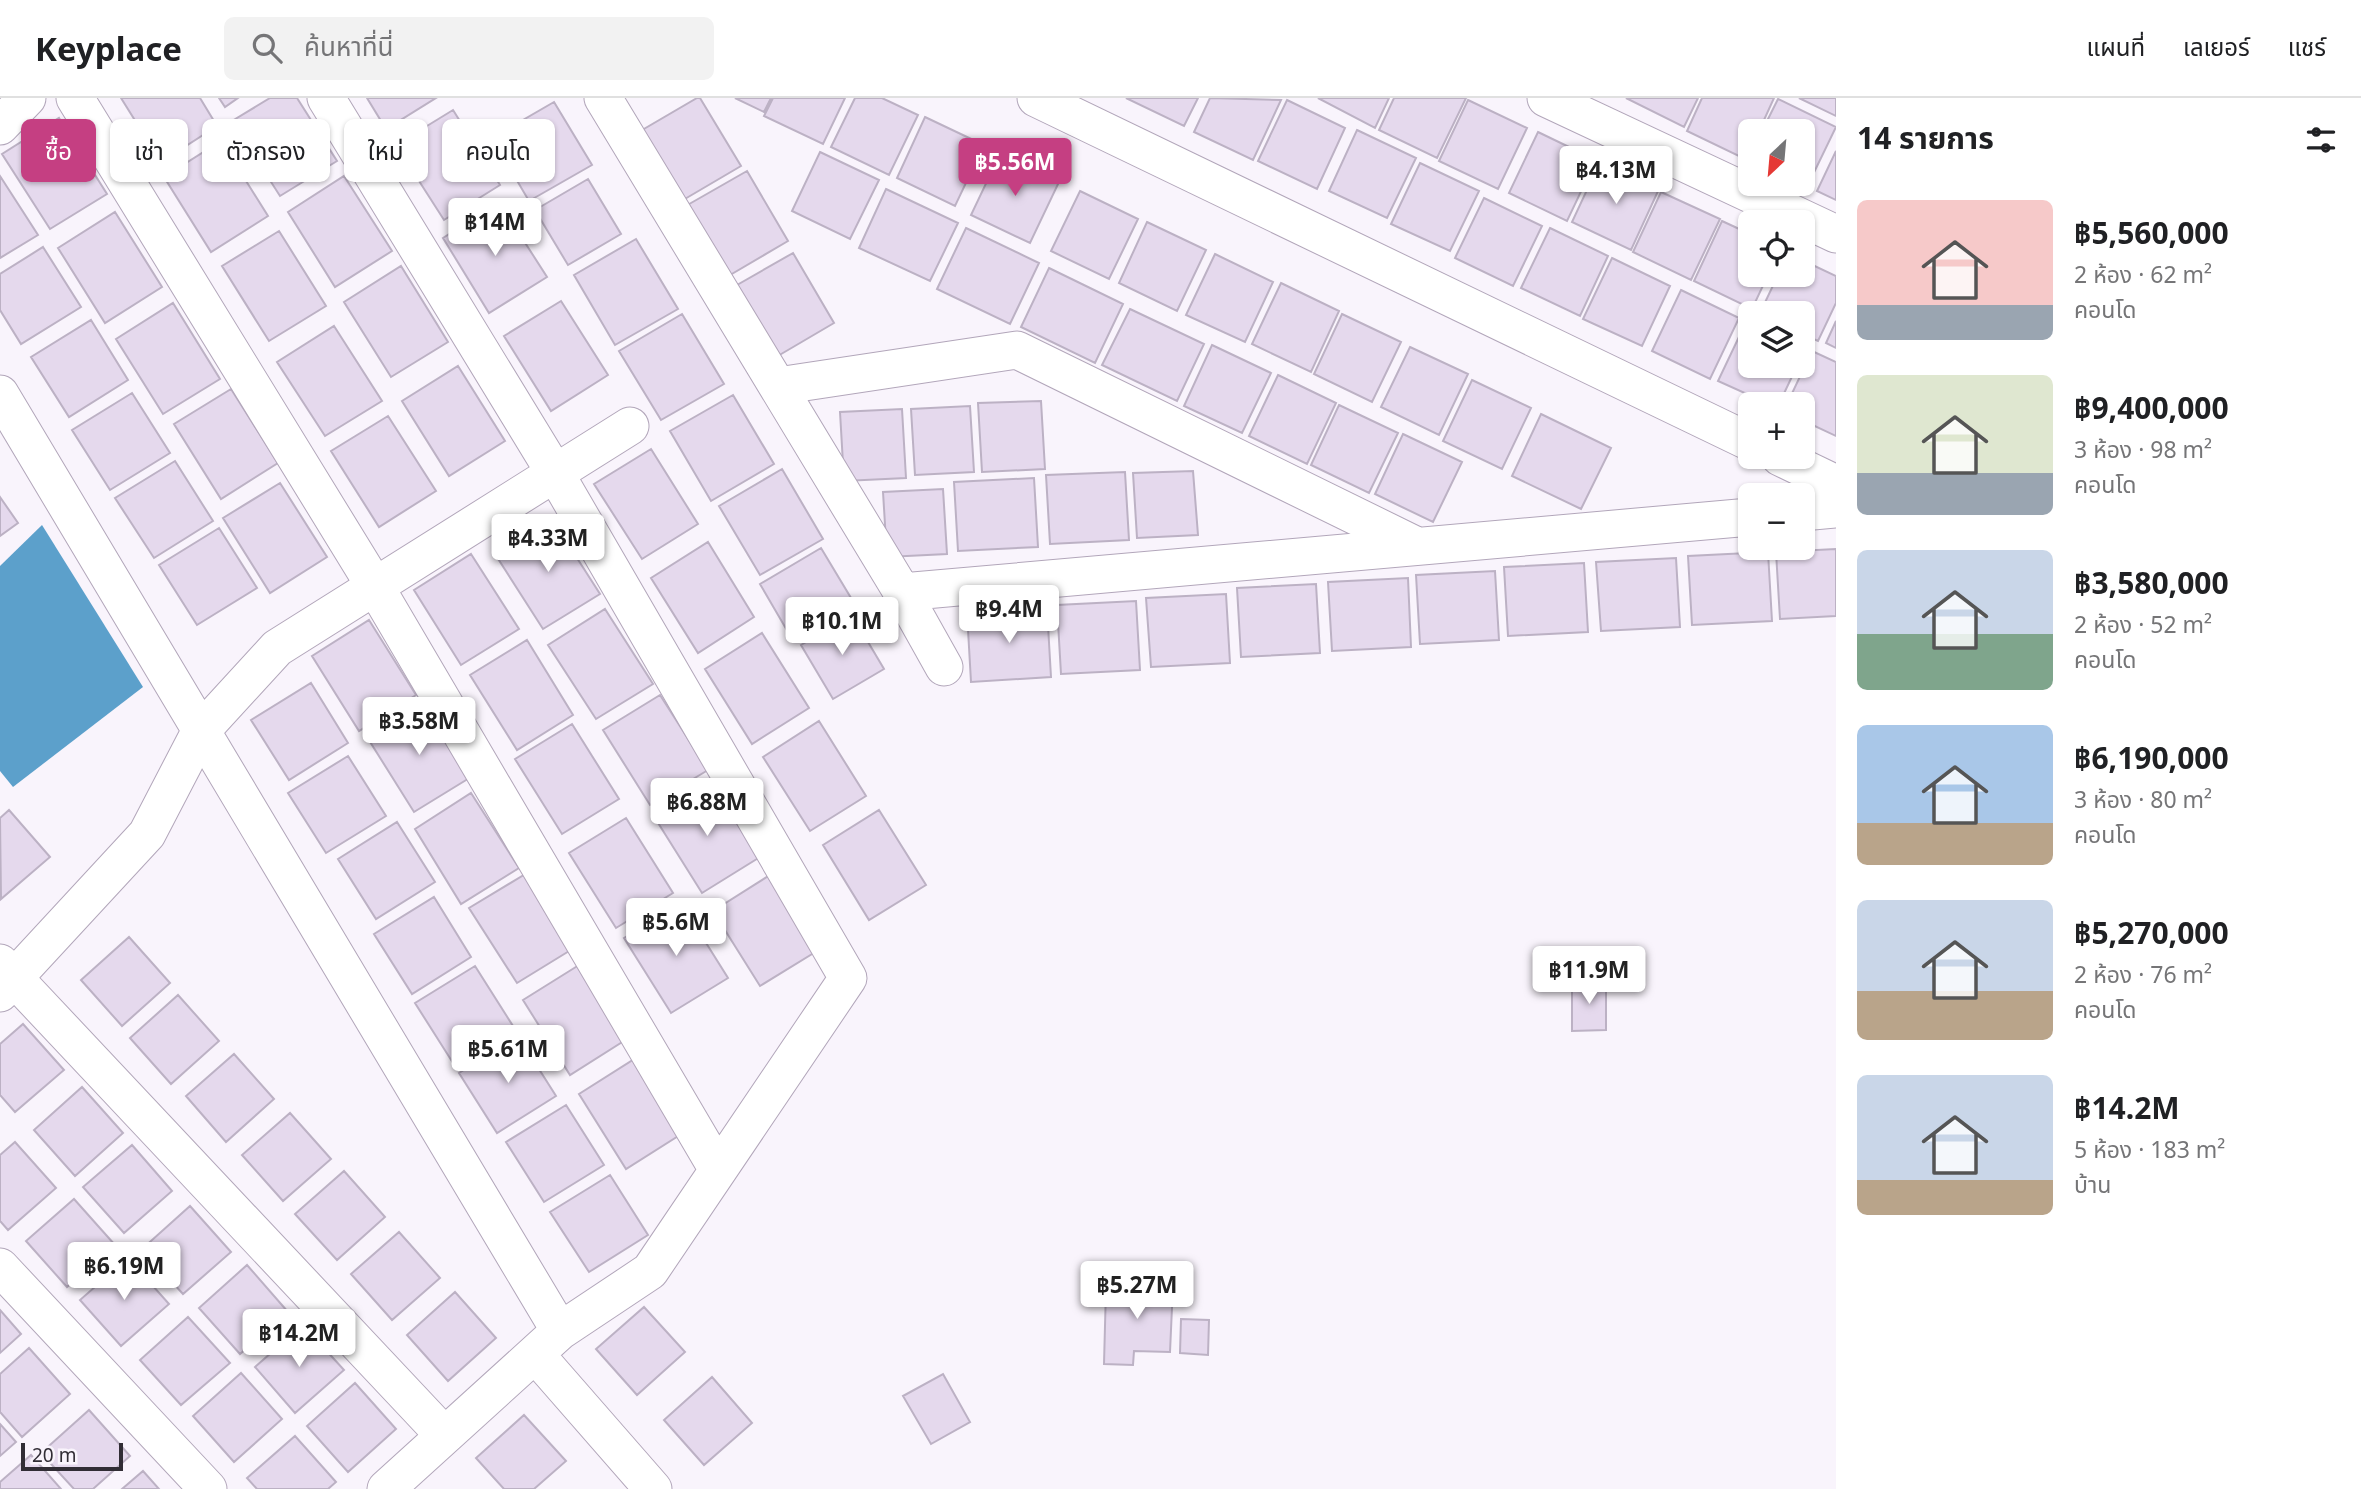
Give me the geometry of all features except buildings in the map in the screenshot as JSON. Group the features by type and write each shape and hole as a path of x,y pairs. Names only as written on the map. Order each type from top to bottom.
{"street":[{"path":"0,125 27,98"},
{"path":"75,98 376,589 717,1168"},
{"path":"326,98 555,473 848,978 717,1168 650,1271 548,1343 386,1489"},
{"path":"603,98 902,592 944,667"},
{"path":"1036,98 1738,436"},
{"path":"1546,98 1836,234"},
{"path":"778,386 1017,350 1417,546"},
{"path":"0,394 200,732 548,1343 653,1489"},
{"path":"444,1435 5,978 147,834 200,732 277,648 376,589 630,426"},
{"path":"1805,469 1836,484"},
{"path":"1815,511 1836,509"},
{"path":"902,592 1738,518"},
{"path":"0,1266 208,1489"}],"water":[{"path":"42,525 143,687 13,787 0,771 0,566"}]}
